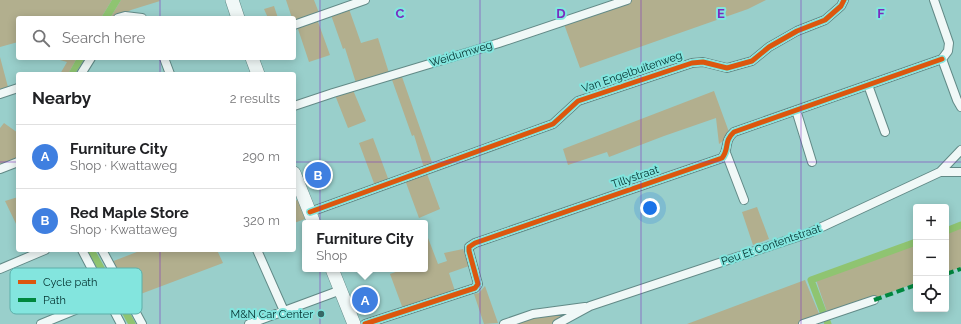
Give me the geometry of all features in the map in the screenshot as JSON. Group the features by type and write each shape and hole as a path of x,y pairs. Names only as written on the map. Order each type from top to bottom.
{"main road":[{"path":"232,0 237,16"},
{"path":"252,60 255,72"},
{"path":"296,184 298,197 312,218"},
{"path":"333,272 354,324"}],"street":[{"path":"296,24 365,0"},
{"name":"Weidumweg","path":"296,105 499,43 627,0"},
{"name":"Van Engelbuitenweg","path":"312,218 553,124 578,101 698,61 727,68 752,61 769,48 797,31 825,20 841,6 844,0"},
{"path":"744,200 726,153 727,141 734,132 942,59 948,51 949,43 934,0"},
{"path":"942,59 961,107"},
{"path":"82,72 90,60"},
{"path":"165,60 169,72"},
{"path":"868,85 885,132"},
{"path":"0,94 16,89"},
{"path":"796,110 812,162"},
{"name":"Peu Et Contentstraat","path":"557,324 590,306 809,233 940,172 961,150"},
{"name":"Tillystraat","path":"365,324 416,306 475,288 478,284 478,279 468,251 469,247 475,244 722,158 726,153"},
{"path":"0,168 16,163"},
{"path":"940,172 961,172"},
{"path":"0,269 40,252"},
{"path":"83,252 92,268"},
{"path":"103,252 112,268"},
{"path":"257,252 284,311"},
{"path":"249,324 340,290"},
{"path":"803,324 874,300"},
{"name":"Peu Et Contentstraat","path":"504,324 533,314 590,306"},
{"path":"40,324 65,314"},
{"path":"116,314 121,324"},
{"path":"137,314 142,324"}],"shaded area":[{"path":"0,0 112,0 102,16 16,16 16,43 0,47"},
{"path":"112,0 121,0 111,16 102,16"},
{"path":"121,0 160,1 131,10 119,16 111,16"},
{"path":"286,0 314,0 319,13 296,21 296,16 291,16"},
{"path":"632,0 766,0 748,9 580,68 564,24"},
{"path":"274,6 277,16 267,16 264,9"},
{"path":"349,9 361,43 378,38 389,73 356,83 345,48 343,49 331,15"},
{"path":"317,19 330,55 309,62 297,26"},
{"path":"0,57 8,87 0,89"},
{"path":"60,60 76,60 69,72 61,72 67,62"},
{"path":"76,60 84,60 76,72 69,72"},
{"path":"401,74 433,165 424,168 414,135 412,136 391,77"},
{"path":"353,90 366,121 348,128 335,95"},
{"path":"714,91 729,132 724,140 719,144 716,118 609,157 607,152 568,165 563,149"},
{"path":"4,123 16,132 16,159 0,164 0,128"},
{"path":"373,138 389,181 375,186 359,143"},
{"path":"426,171 440,209 419,218 405,180"},
{"path":"16,198 16,224 5,201"},
{"path":"296,200 298,200 305,219 296,222"},
{"path":"757,207 769,239 753,245 742,212"},
{"path":"961,227 961,267 949,272 949,240 949,232"},
{"path":"428,238 438,264 447,261 444,253 463,249 469,266 449,273 455,291 403,309 390,274 396,272 428,272"},
{"path":"913,245 913,284 828,315 816,280"},
{"path":"137,252 218,252 223,263 142,293 142,268 114,268 111,262"},
{"path":"805,280 820,316 799,324 687,324"},
{"path":"485,286 498,323 484,324 474,294 479,293"},
{"path":"563,314 564,316 553,324 514,324 533,318"}],"waterway":[{"path":"949,230 961,225"},
{"path":"823,312 811,280 913,243"},
{"path":"92,252 101,268"},
{"path":"126,314 132,324"}],"marked path":[{"path":"949,273 961,269"},
{"path":"874,300 913,286"}],"cycle path":[{"path":"310,212 553,124 578,101 692,63 703,62 727,68 752,61 769,47 797,31 825,20 841,6 844,0"},
{"path":"365,324 475,288 478,284 469,251 469,247 475,243 722,158 726,151 727,142 734,132 942,59"}],"place":[{"name":"Red Maple Store","path":"318,175"},
{"name":"Furniture City","path":"365,300"},
{"name":"M&N Car Center","path":"321,314"}]}
